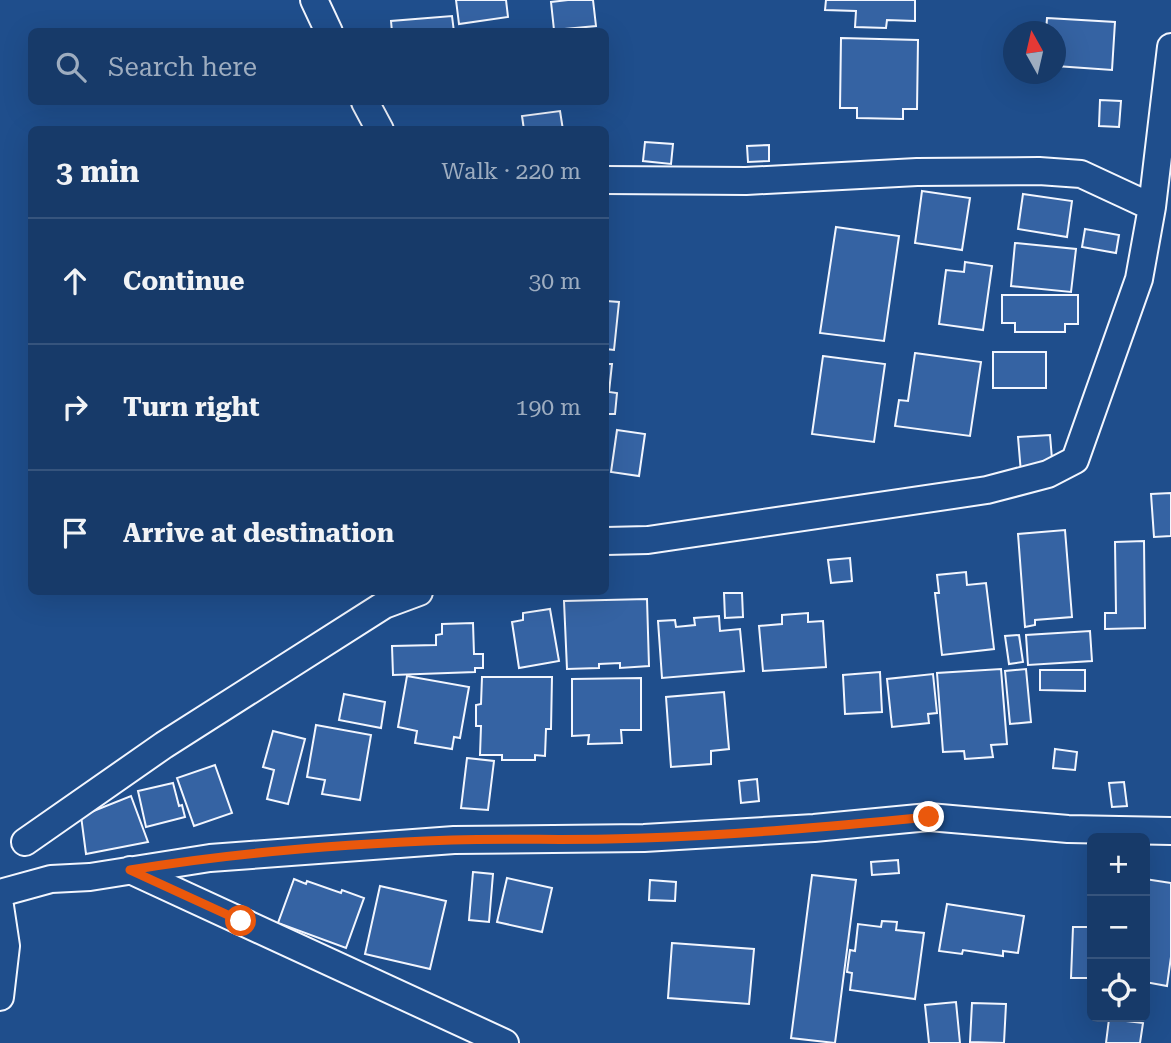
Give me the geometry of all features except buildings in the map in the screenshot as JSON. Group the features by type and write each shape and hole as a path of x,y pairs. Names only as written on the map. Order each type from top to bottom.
{"street":[{"path":"314,0 327,28"},
{"path":"609,541 648,540 987,490 1048,474 1075,460 1139,279 1152,208 1171,47"},
{"path":"367,105 378,126"},
{"path":"609,180 746,181 917,172 1039,171 1081,174 1152,208"},
{"path":"25,842 164,745 384,605 411,595"},
{"path":"0,893 51,879 90,877 210,858 454,840 644,838 814,828 929,817 1068,829 1171,831"},
{"path":"130,870 505,1043"},
{"path":"0,906 6,946 0,997"}],"route":[{"path":"241,921 130,870 210,858 360,846 454,840 644,838 814,828 929,817"}]}
